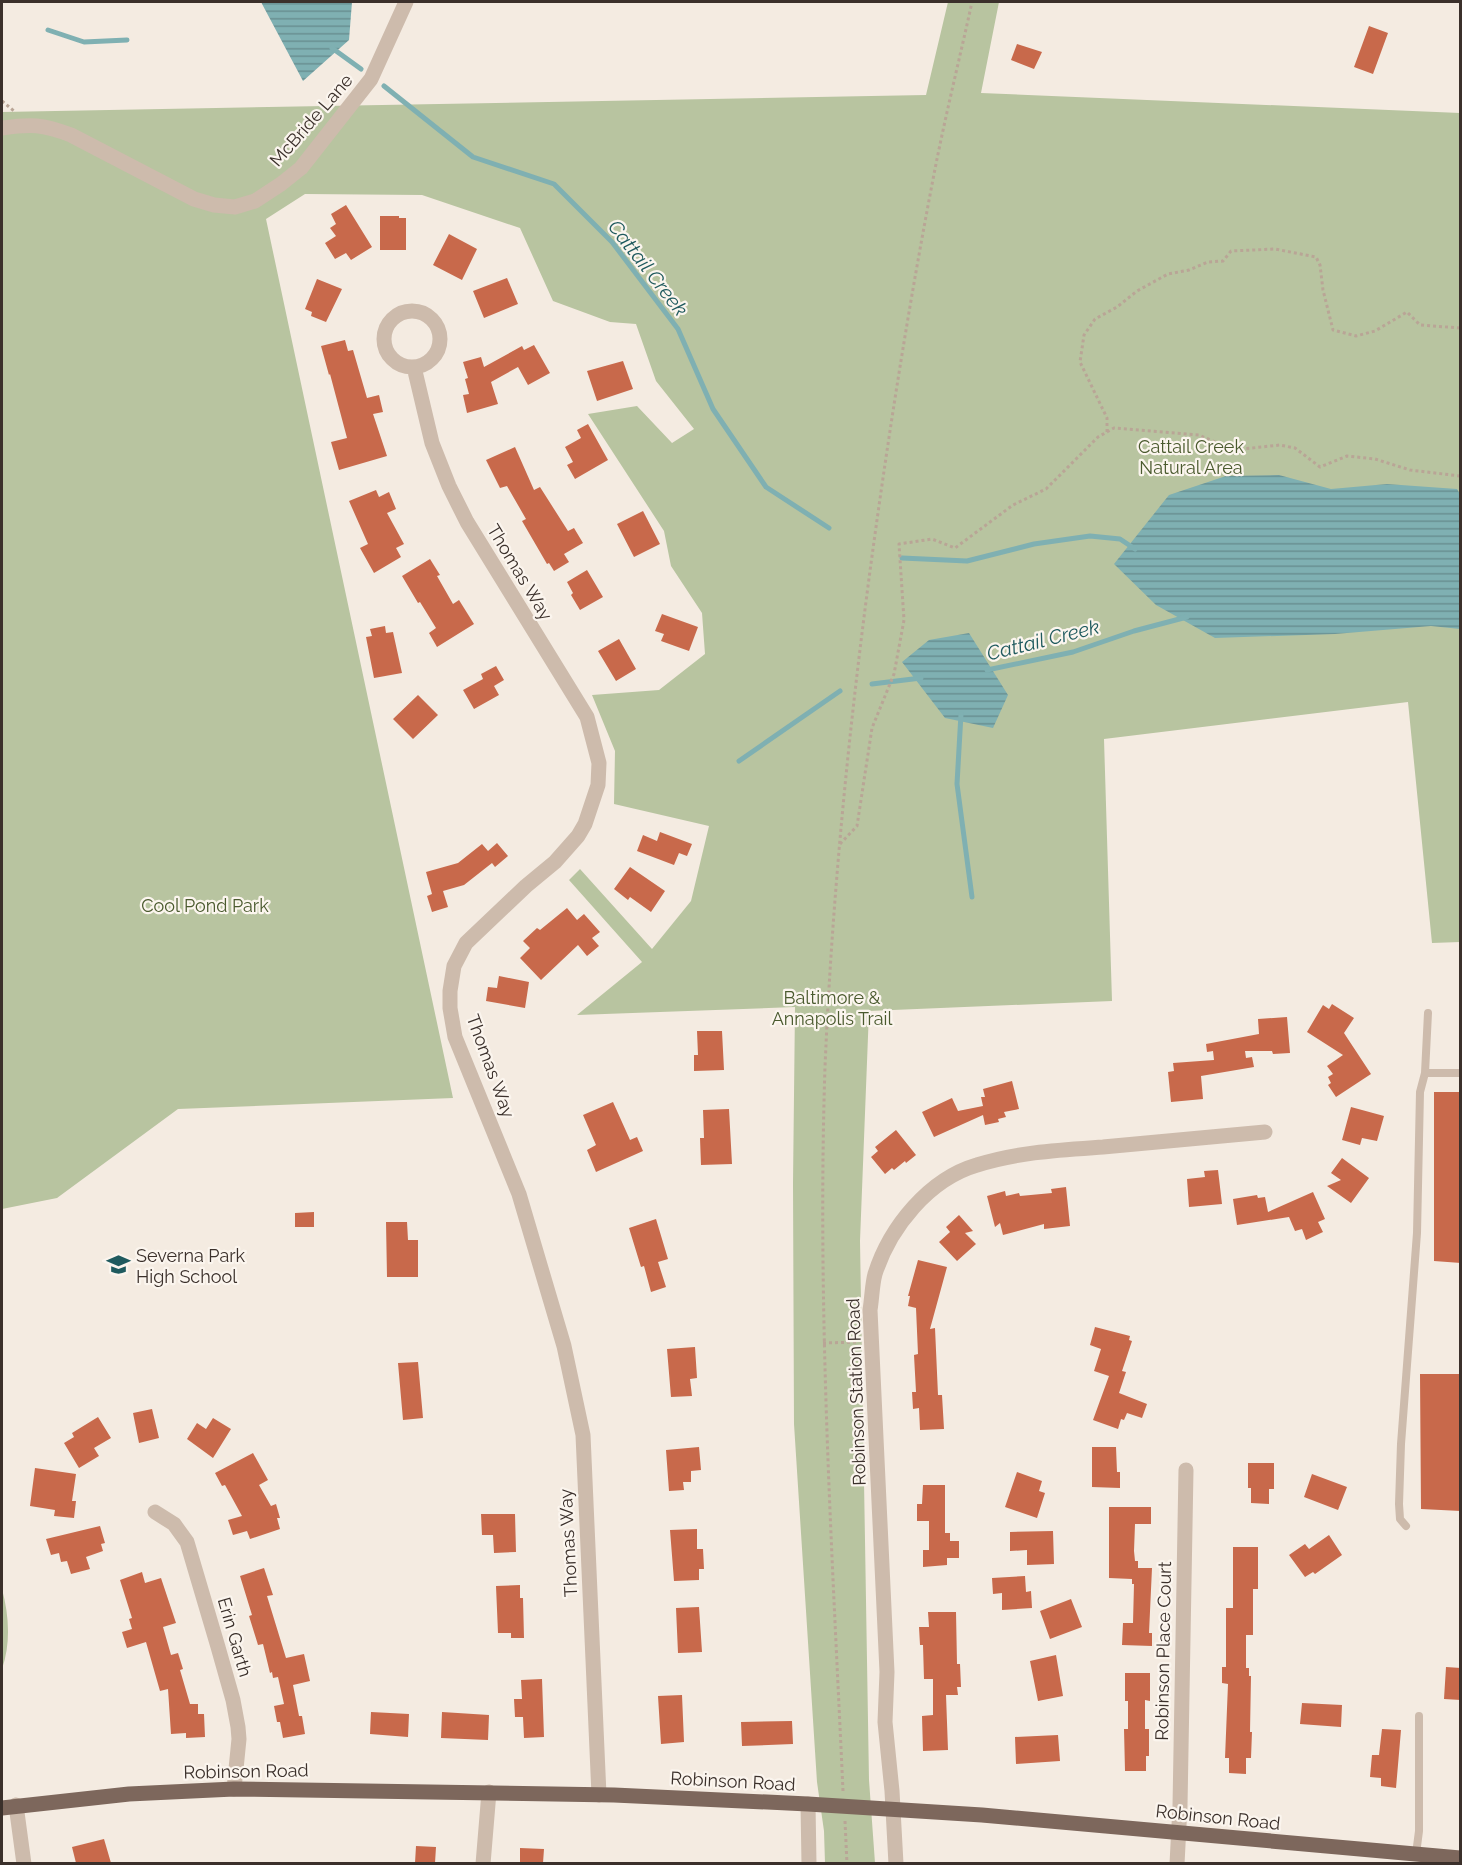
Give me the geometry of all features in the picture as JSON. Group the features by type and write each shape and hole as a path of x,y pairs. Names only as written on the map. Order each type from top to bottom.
{"main road":[{"name":"Robinson Road","path":"9,1806 129,1794 234,1789 599,1795 893,1809 1461,1858"}],"street":[{"name":"McBride Lane","path":"2,128 30,124 60,131 195,199 214,205 235,207 255,201 301,168 371,79 406,2"},
{"name":"Thomas Way","path":"414,366 432,443 449,486 467,522 586,717 599,762 598,785 585,824 578,836 562,856 484,924 466,943 454,966 450,1008 455,1037 519,1194 564,1346 583,1435 599,1795"},
{"name":"Robinson Station Road","path":"896,1863 885,1722 887,1672 870,1310 875,1276 886,1247 906,1217 926,1194 974,1165 1027,1153 1266,1132"},
{"name":"Robinson Place Court","path":"1178,1863 1186,1470"},
{"name":"Erin Garth","path":"155,1512 174,1524 187,1542 219,1647 238,1727 234,1789"},
{"path":"483,1863 489,1792"},
{"path":"808,1804 809,1863"},
{"path":"9,1806 24,1863"}],"lane":[{"path":"1406,1526 1400,1519 1401,1444 1416,1233 1420,1092 1425,1073 1428,1013"},
{"path":"1425,1073 1461,1073"},
{"path":"1416,1854 1419,1831 1419,1716"}],"path":[{"path":"847,1863 823,1343 822,1207 825,1065 838,845 851,719 885,461 936,166 972,2"},
{"path":"1107,432 1107,418 1080,362 1084,335 1095,320 1117,307 1137,291 1168,274 1190,270 1208,262 1223,261 1231,251 1275,249 1316,257 1320,265 1323,290 1333,330 1356,336 1375,331 1407,312 1420,325 1461,328"},
{"path":"838,845 857,826 872,728 894,674 904,620 899,544 932,539 955,548 1013,505 1046,489 1098,437 1114,428 1199,435 1233,450 1280,445 1295,448 1320,467 1347,456 1375,459 1410,470 1461,476"},
{"path":"823,1343 871,1342"}],"green space":[{"path":"948,2 999,2 981,93 1460,113 1460,942 1432,943 1408,702 1104,739 1112,1001 869,1011 860,1241 869,1780 875,1863 825,1863 824,1831 817,1782 794,1424 795,1007 577,1015 642,962 569,880 580,869 652,949 691,901 709,826 614,804 615,751 592,695 659,690 705,654 702,613 671,566 664,531 588,414 637,406 672,443 694,429 656,381 636,324 610,322 553,301 520,228 422,195 305,194 266,219 453,1098 178,1109 57,1198 2,1209 2,112 926,95"},
{"path":"2,1589 8,1629 7,1649 2,1669"}],"water":[{"path":"261,2 352,2 349,40 303,81"},
{"path":"1279,475 1331,489 1387,484 1457,489 1460,494 1460,629 1431,626 1335,634 1215,638 1156,605 1114,564 1169,495 1226,476"},
{"path":"969,633 1008,695 993,728 945,718 902,662 929,640"}],"building":[{"path":"1369,26 1388,33 1373,74 1354,67"},
{"path":"1017,44 1042,52 1034,69 1011,60"},
{"path":"346,205 372,247 351,260 346,253 335,259 325,243 336,236 330,228 336,224 331,214"},
{"path":"380,216 406,218 406,250 380,250"},
{"path":"449,234 477,249 462,280 433,265"},
{"path":"507,278 518,304 484,318 473,291"},
{"path":"317,279 342,289 326,322 311,316 312,312 305,309"},
{"path":"345,340 348,351 353,350 367,398 379,395 383,412 373,414 387,456 339,470 331,442 347,438 321,346"},
{"path":"534,345 550,373 528,385 518,367 491,382 498,404 467,413 463,395 469,394 465,379 468,378 463,362 481,357 484,367 522,346 524,350"},
{"path":"623,361 633,389 597,401 587,371"},
{"path":"588,424 608,460 575,479 567,465 573,462 565,447 581,438 577,430"},
{"path":"515,447 534,490 540,487 568,531 574,528 583,543 564,554 569,562 554,571 549,563 547,564 522,521 526,519 507,486 500,488 486,460"},
{"path":"376,490 379,497 389,492 396,509 387,513 404,544 396,548 401,557 374,573 360,548 368,544 349,501"},
{"path":"643,511 660,544 634,557 617,524"},
{"path":"430,559 453,604 459,600 474,624 437,647 429,633 436,628 402,576"},
{"path":"587,570 603,597 580,610 571,595 573,593 567,582"},
{"path":"662,614 698,627 689,651 661,641 664,634 655,631"},
{"path":"385,626 386,633 393,632 402,673 374,678 366,637 372,636 370,629"},
{"path":"619,639 636,669 616,681 598,651"},
{"path":"496,666 504,680 494,686 499,695 474,709 463,690 483,679 481,674"},
{"path":"418,695 438,715 413,739 393,719"},
{"path":"660,832 692,844 687,856 679,853 674,865 637,851 643,835 657,841"},
{"path":"497,843 508,856 495,867 492,863 464,885 443,891 448,907 432,912 427,896 432,894 426,872 458,863 482,844 488,851"},
{"path":"630,867 665,891 651,912 630,897 628,900 614,889"},
{"path":"567,908 577,920 584,914 600,932 592,938 599,946 587,956 578,945 541,980 520,958 530,948 523,941 537,928 540,930"},
{"path":"499,976 529,982 525,1008 486,1001 488,987 497,988"},
{"path":"1332,1004 1354,1018 1344,1033 1371,1074 1336,1097 1328,1085 1331,1083 1328,1077 1333,1074 1327,1066 1343,1055 1307,1032 1323,1005 1329,1009"},
{"path":"1287,1017 1290,1053 1245,1051 1246,1058 1252,1057 1254,1067 1201,1076 1203,1099 1171,1102 1168,1072 1174,1071 1173,1063 1214,1060 1213,1051 1207,1052 1206,1044 1259,1034 1258,1019"},
{"path":"697,1031 722,1031 724,1070 694,1071 694,1055 698,1055"},
{"path":"1012,1081 1019,1109 1004,1112 1006,1117 998,1119 999,1122 985,1125 983,1115 934,1137 922,1112 952,1098 958,1111 983,1106 981,1097 985,1097 983,1089"},
{"path":"1434,1092 1461,1092 1461,1263 1434,1261"},
{"path":"613,1102 630,1140 637,1137 643,1151 596,1172 587,1150 596,1145 583,1115"},
{"path":"1351,1107 1384,1116 1377,1141 1362,1138 1360,1145 1342,1140"},
{"path":"729,1109 732,1164 701,1165 700,1138 704,1138 703,1110"},
{"path":"896,1130 916,1155 885,1174 871,1157 878,1151 875,1147"},
{"path":"1342,1158 1369,1178 1351,1203 1327,1186 1341,1180 1331,1173"},
{"path":"1218,1170 1222,1204 1189,1207 1187,1179 1205,1177 1204,1171"},
{"path":"1066,1187 1070,1226 1044,1229 1044,1224 1003,1235 1000,1223 995,1227 987,1196 1005,1191 1006,1196 1019,1193 1020,1196 1052,1193 1051,1189"},
{"path":"1313,1192 1325,1219 1318,1222 1323,1232 1306,1240 1302,1229 1295,1231 1289,1217 1237,1225 1233,1199 1257,1195 1258,1198 1265,1197 1268,1212"},
{"path":"314,1212 314,1227 295,1227 295,1213"},
{"path":"959,1215 973,1231 965,1233 976,1244 957,1261 939,1242 950,1232 946,1227"},
{"path":"656,1219 668,1259 658,1262 666,1287 651,1292 644,1266 641,1267 629,1228"},
{"path":"386,1222 407,1222 408,1240 418,1240 418,1277 387,1277"},
{"path":"918,1260 947,1267 930,1329 935,1328 938,1395 942,1395 944,1429 920,1430 919,1408 913,1409 912,1392 916,1392 914,1355 918,1354 916,1308 908,1306 910,1296 908,1296"},
{"path":"1095,1327 1130,1336 1129,1340 1132,1341 1122,1371 1126,1372 1119,1393 1147,1404 1142,1418 1127,1413 1124,1420 1121,1419 1118,1429 1093,1420 1109,1376 1094,1371 1101,1349 1090,1345"},
{"path":"695,1347 697,1378 690,1379 692,1396 671,1397 667,1349"},
{"path":"418,1362 423,1418 403,1420 398,1363"},
{"path":"1420,1374 1461,1374 1461,1511 1421,1509"},
{"path":"152,1409 159,1438 139,1443 133,1413"},
{"path":"98,1417 111,1438 94,1448 99,1456 79,1468 64,1443 74,1437 72,1433"},
{"path":"213,1418 231,1429 213,1458 187,1439 197,1423 206,1429"},
{"path":"699,1447 701,1470 691,1471 691,1482 683,1482 684,1490 669,1491 666,1450"},
{"path":"1092,1447 1116,1447 1120,1488 1092,1487"},
{"path":"253,1453 268,1480 259,1485 271,1506 276,1504 280,1529 250,1539 247,1531 233,1535 228,1520 242,1516 225,1485 222,1486 215,1473"},
{"path":"1248,1463 1274,1463 1274,1489 1269,1489 1269,1504 1251,1503 1251,1488 1248,1488"},
{"path":"35,1468 76,1474 72,1501 76,1501 74,1518 54,1516 55,1510 30,1506"},
{"path":"1017,1472 1042,1481 1039,1491 1045,1493 1037,1518 1005,1507"},
{"path":"1312,1474 1347,1487 1338,1510 1304,1497"},
{"path":"923,1485 945,1485 945,1533 950,1533 950,1541 959,1541 959,1558 947,1558 947,1565 923,1567 923,1550 929,1550 929,1521 917,1521 917,1504 922,1504"},
{"path":"1109,1507 1151,1507 1151,1524 1135,1524 1134,1551 1138,1568 1152,1568 1149,1633 1152,1633 1152,1646 1122,1645 1123,1623 1133,1623 1134,1584 1132,1584 1132,1579 1109,1578"},
{"path":"481,1514 515,1514 516,1552 494,1553 493,1535 482,1535"},
{"path":"100,1526 105,1543 101,1544 103,1551 86,1557 90,1569 71,1574 67,1561 61,1562 59,1553 51,1555 46,1539"},
{"path":"697,1529 697,1549 703,1549 704,1569 699,1569 699,1580 674,1581 670,1530"},
{"path":"1053,1531 1054,1564 1027,1565 1027,1550 1010,1551 1010,1532"},
{"path":"1329,1535 1342,1555 1315,1574 1313,1572 1305,1577 1289,1555 1305,1544 1309,1549"},
{"path":"1233,1547 1258,1547 1258,1589 1253,1589 1253,1635 1246,1635 1246,1668 1249,1668 1249,1676 1251,1676 1250,1732 1252,1732 1251,1758 1246,1758 1246,1774 1229,1773 1229,1758 1225,1758 1228,1684 1222,1683 1222,1667 1226,1667 1226,1608 1233,1608"},
{"path":"264,1568 273,1595 267,1596 286,1658 304,1654 310,1681 293,1685 305,1734 283,1738 274,1706 284,1704 278,1677 273,1678 272,1672 270,1673 263,1644 258,1645 240,1576"},
{"path":"142,1572 145,1583 161,1578 176,1623 163,1627 171,1655 178,1653 183,1669 180,1670 190,1704 198,1704 198,1714 204,1714 205,1737 186,1738 186,1733 171,1734 168,1689 160,1691 146,1642 127,1648 122,1632 132,1629 129,1619 132,1618 120,1580"},
{"path":"1025,1576 1026,1592 1031,1591 1032,1608 1002,1610 1002,1593 993,1594 992,1578"},
{"path":"520,1585 520,1598 523,1598 524,1638 511,1638 511,1633 498,1633 496,1586"},
{"path":"1071,1599 1082,1627 1050,1639 1040,1611"},
{"path":"699,1607 702,1652 678,1653 676,1608"},
{"path":"928,1612 956,1612 957,1664 960,1664 961,1687 957,1687 958,1695 946,1695 948,1750 923,1751 922,1716 933,1715 933,1679 924,1679 923,1645 920,1645 919,1627 929,1627"},
{"path":"1056,1655 1063,1696 1038,1701 1030,1661"},
{"path":"1446,1667 1461,1668 1461,1700 1444,1699"},
{"path":"1125,1673 1150,1673 1150,1701 1145,1700 1145,1729 1149,1729 1149,1756 1146,1756 1146,1771 1125,1771 1124,1729 1128,1729 1128,1701 1125,1701"},
{"path":"542,1679 544,1737 524,1738 523,1717 515,1717 514,1699 522,1699 521,1680"},
{"path":"682,1695 684,1742 661,1744 658,1696"},
{"path":"1302,1703 1342,1705 1341,1727 1300,1724"},
{"path":"371,1712 409,1714 408,1737 370,1734"},
{"path":"442,1712 489,1715 488,1740 441,1738"},
{"path":"792,1721 793,1744 742,1746 741,1722"},
{"path":"1382,1729 1401,1730 1396,1788 1381,1786 1381,1778 1370,1777 1372,1755 1379,1755"},
{"path":"1058,1735 1060,1761 1016,1764 1015,1737"},
{"path":"104,1839 111,1863 76,1863 72,1847"},
{"path":"416,1846 436,1847 435,1863 415,1863"},
{"path":"520,1848 544,1849 543,1863 520,1863"}],"waterway":[{"path":"48,30 84,42 127,40"},
{"name":"Cattail Creek","path":"332,48 361,69"},
{"name":"Cattail Creek","path":"384,86 473,157 554,184 612,242 678,329 713,409 766,487 829,528"},
{"name":"Cattail Creek","path":"902,558 967,561 1034,544 1090,536 1120,539 1135,549"},
{"name":"Cattail Creek","path":"987,670 1073,652 1134,631 1187,617"},
{"name":"Cattail Creek","path":"872,684 921,678"},
{"name":"Cattail Creek","path":"739,761 840,691"},
{"path":"961,714 957,784 972,897"}],"place":[{"name":"Severna Park High School","path":"118,1265"}],"park label":[{"name":"Cattail Creek Natural Area","path":"1191,456"},
{"name":"Cool Pond Park","path":"205,905"},
{"name":"Baltimore & Annapolis Trail","path":"832,1007"}]}
